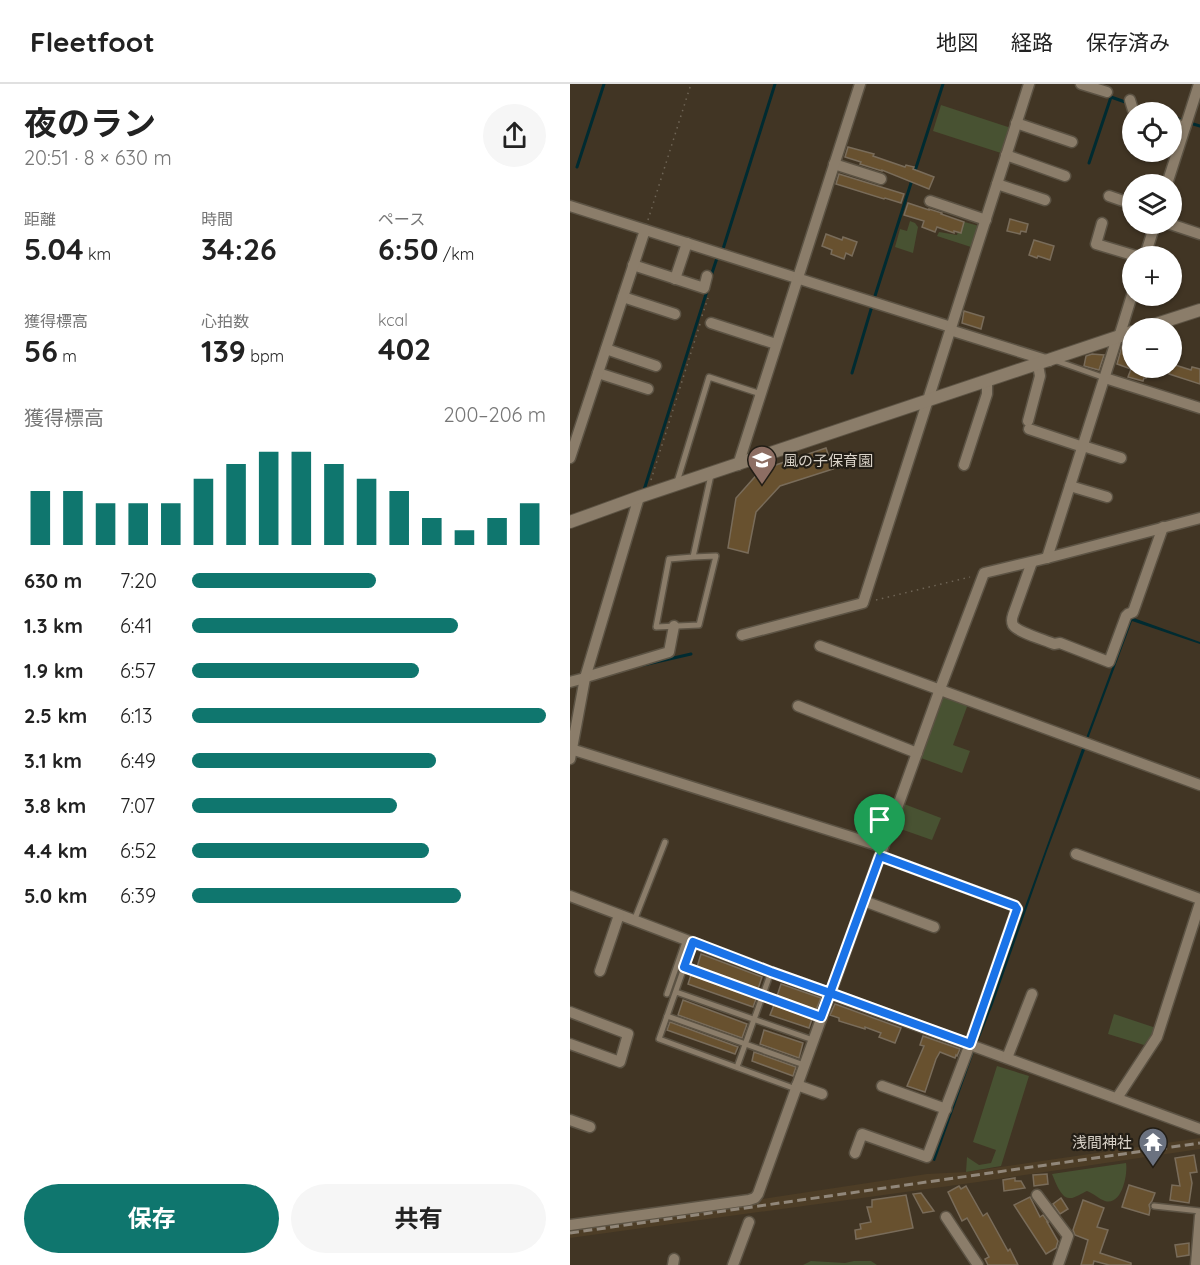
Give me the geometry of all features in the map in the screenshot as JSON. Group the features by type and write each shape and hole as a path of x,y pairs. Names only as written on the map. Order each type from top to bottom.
{"street":[{"path":"738,465 860,84"},
{"path":"742,635 863,603 1029,84"},
{"path":"1081,84 1107,92"},
{"path":"1170,174 1199,88"},
{"path":"1182,122 1200,122"},
{"path":"1016,123 1072,142"},
{"path":"1006,155 1065,176"},
{"path":"834,164 881,179"},
{"path":"997,184 1045,200"},
{"path":"1108,196 1122,201"},
{"path":"930,201 986,220"},
{"path":"570,206 798,278 1047,362"},
{"path":"1102,224 1096,244 1122,252"},
{"path":"1182,228 1200,234"},
{"path":"570,459 645,230"},
{"path":"675,279 687,243"},
{"path":"633,265 704,288 707,276"},
{"path":"623,297 675,314"},
{"path":"1047,558 1128,306"},
{"path":"1175,318 1200,310"},
{"path":"711,323 776,345"},
{"path":"570,522 1122,336"},
{"path":"606,349 656,366"},
{"path":"1047,362 1028,425 1083,447 1121,458"},
{"path":"598,373 648,389"},
{"path":"1105,378 1200,408"},
{"path":"964,465 987,394 987,381"},
{"path":"1070,486 1107,497"},
{"path":"643,496 586,677 571,754 882,852 1015,906 1017,909 970,1044 927,1157 862,1134 855,1153"},
{"path":"570,1225 755,1198 758,1194 984,573 1200,518"},
{"path":"1032,562 1013,615 1013,625 1019,630 1054,644 1060,644 1109,662 1126,616 1132,612 1163,527"},
{"path":"570,682 669,652 674,626"},
{"path":"820,646 1200,785"},
{"path":"798,706 917,753"},
{"path":"1076,854 1200,899"},
{"path":"570,896 1200,1129"},
{"path":"864,901 934,927"},
{"path":"1117,1098 1156,1037 1199,911"},
{"path":"600,971 619,915"},
{"path":"1007,1058 1032,994"},
{"path":"570,1012 628,1034 620,1062 570,1044"},
{"path":"882,1086 946,1110"},
{"path":"797,1087 822,1094"},
{"path":"570,1120 590,1127"},
{"path":"1037,1195 1068,1236 1058,1265"},
{"path":"1196,1264 1200,1216"},
{"path":"946,1217 978,1265"},
{"path":"732,1265 749,1222"}],"lane":[{"path":"1047,362 1105,378"},
{"path":"676,485 709,377 760,394"},
{"path":"693,557 711,474"},
{"path":"716,556 699,625 656,627 669,559 693,557 716,556"},
{"path":"634,921 665,842"},
{"path":"689,941 684,967 659,1039 797,1087"},
{"path":"667,994 689,941"},
{"path":"684,967 821,1017"},
{"path":"737,1067 771,972"},
{"path":"676,992 813,1040"},
{"path":"667,1016 804,1065"},
{"path":"1154,1206 1200,1211"}],"path":[{"path":"645,230 691,84"},
{"path":"643,496 708,298"},
{"path":"863,603 984,573"}],"shaded area":[{"path":"1200,1138 1200,1149 570,1238 570,1228 927,1174 966,1172"}],"green space":[{"path":"941,105 1011,128 1004,154 933,131"},
{"path":"910,221 918,227 913,253 895,247 900,229 907,231"},
{"path":"961,221 979,226 971,247 937,236 939,232 957,235"},
{"path":"944,695 968,704 953,745 970,751 962,773 921,758"},
{"path":"904,804 941,818 932,840 895,827"},
{"path":"1114,1014 1156,1028 1144,1045 1108,1034"},
{"path":"997,1066 1029,1076 1001,1166 966,1172 967,1157 979,1165 991,1163 996,1150 973,1142"},
{"path":"1126,1163 1123,1188 1116,1199 1111,1201 1105,1201 1087,1191 1073,1198 1066,1197 1059,1189 1052,1174"},
{"path":"811,1261 845,1263 871,1261 877,1265 803,1265"}],"water":[{"path":"1131,617 1200,642 1200,644 1132,621 1088,739 1086,738"},
{"path":"1083,746 1086,747 993,1004 978,1042 976,1042"},
{"path":"972,1051 974,1052 935,1161 932,1160"}],"building":[{"path":"848,147 874,154 873,156 905,167 906,165 914,167 913,169 934,177 929,189 845,157"},
{"path":"839,174 904,194 901,203 836,184"},
{"path":"908,203 964,222 961,233 937,227 935,232 922,227 924,221 904,215"},
{"path":"1010,219 1028,224 1026,232 1021,231 1020,234 1007,231"},
{"path":"826,234 842,240 843,237 857,242 852,256 846,253 844,259 831,254 832,250 822,246"},
{"path":"1034,240 1054,246 1050,260 1029,255"},
{"path":"964,311 984,317 981,329 962,323"},
{"path":"1122,346 1122,366 1117,364"},
{"path":"1104,355 1099,370 1084,366 1086,356"},
{"path":"1182,367 1191,370 1192,367 1200,369 1200,384 1181,378"},
{"path":"826,448 833,469 780,486 756,512 748,553 728,548 736,498 761,470"},
{"path":"701,954 762,977 758,989 697,967"},
{"path":"691,975 756,999 753,1007 688,984"},
{"path":"781,984 821,998 816,1010 777,996"},
{"path":"683,1000 747,1024 742,1038 678,1015"},
{"path":"835,1004 901,1028 895,1043 879,1037 881,1033 839,1021 839,1018 830,1015"},
{"path":"774,1005 812,1019 809,1028 770,1015"},
{"path":"670,1022 738,1047 735,1054 667,1030"},
{"path":"764,1030 803,1043 799,1058 760,1044"},
{"path":"923,1036 960,1049 955,1058 940,1052 925,1092 907,1086 924,1046 920,1045"},
{"path":"754,1052 796,1067 793,1076 752,1061"},
{"path":"1194,1155 1197,1172 1190,1173 1192,1183 1189,1203 1170,1200 1172,1185 1180,1186 1175,1158"},
{"path":"1047,1174 1048,1184 1034,1186 1033,1175"},
{"path":"1015,1178 1015,1181 1021,1181 1025,1188 1004,1191 1003,1180"},
{"path":"1129,1185 1155,1193 1149,1205 1149,1215 1122,1207"},
{"path":"959,1186 961,1189 966,1186 983,1216 987,1213 1018,1265 988,1265 985,1259 989,1257 967,1218 962,1221 948,1192"},
{"path":"921,1193 934,1211 923,1213 913,1194"},
{"path":"906,1195 913,1228 856,1239 855,1230 861,1229 860,1224 871,1222 867,1207 872,1207 872,1200"},
{"path":"1030,1197 1040,1217 1043,1215 1058,1241 1056,1248 1046,1254 1014,1205"},
{"path":"1061,1198 1068,1209 1060,1214 1053,1204"},
{"path":"1083,1200 1104,1208 1097,1227 1108,1230 1100,1253 1131,1263 1131,1265 1109,1265 1094,1261 1093,1265 1081,1265 1088,1240 1075,1235 1073,1230"},
{"path":"1189,1243 1189,1255 1177,1257 1175,1245"}],"waterway":[{"path":"577,167 604,84"},
{"path":"723,249 775,84"},
{"path":"914,174 943,84"},
{"path":"1111,97 1125,102"},
{"path":"1089,163 1111,97"},
{"path":"1190,123 1200,126"},
{"path":"874,299 912,180"},
{"path":"711,276 717,258"},
{"path":"644,490 707,291"},
{"path":"852,373 872,306"},
{"path":"643,665 691,654"}],"railway":[{"path":"570,1233 1200,1143"}],"place":[{"name":"風の子保育園","path":"762,486"},
{"name":"浅間神社","path":"1153,1168"}],"route":[{"path":"880,856 830,993 693,942 684,967 821,1017 830,993 970,1044 1017,909 1015,906 880,856"}]}
